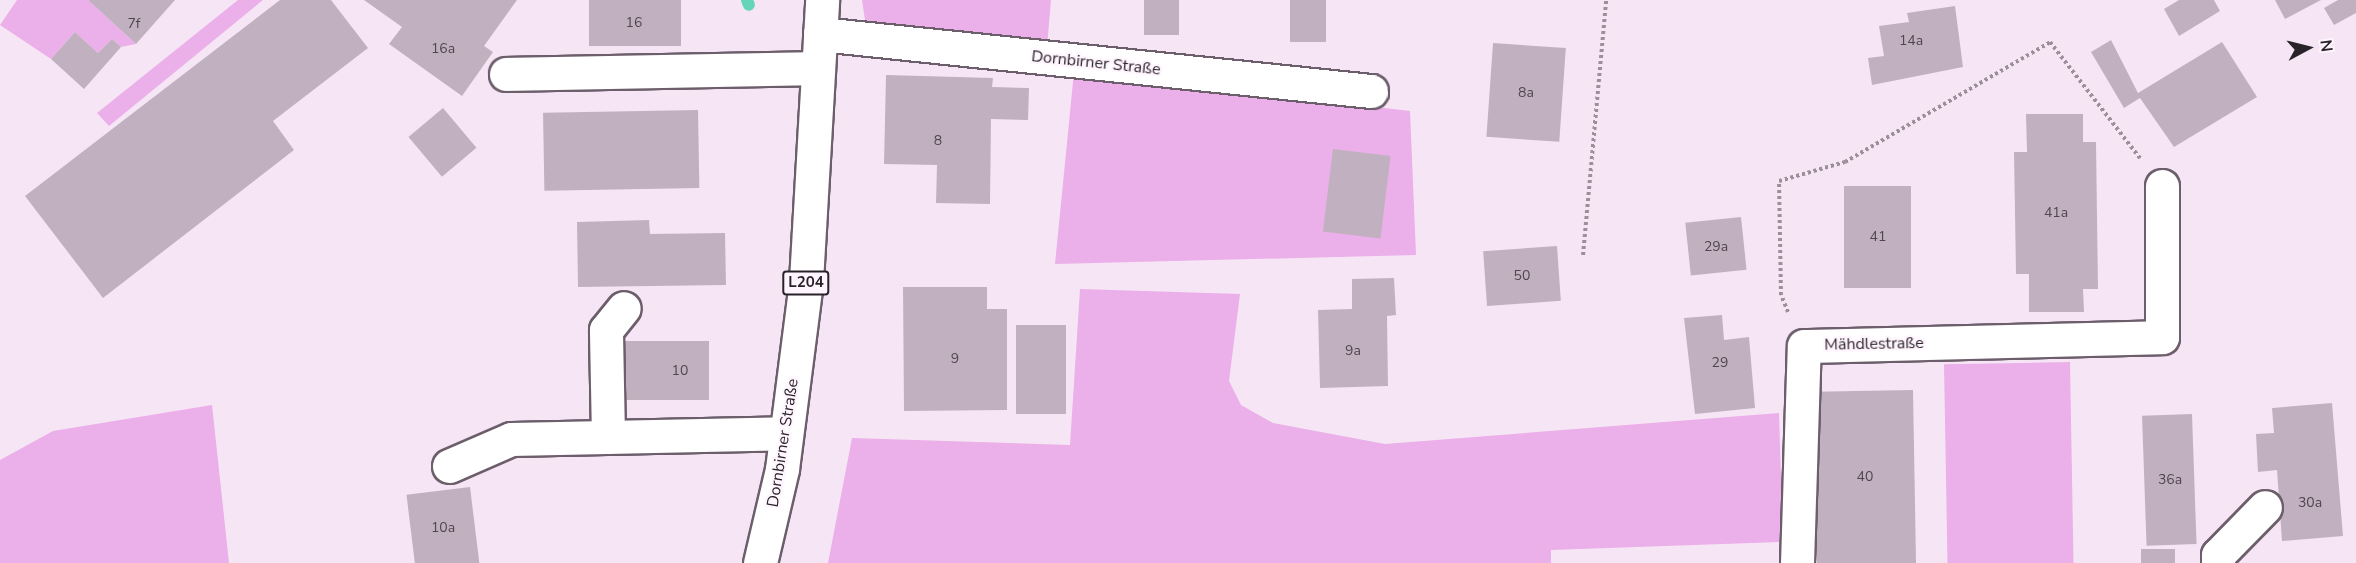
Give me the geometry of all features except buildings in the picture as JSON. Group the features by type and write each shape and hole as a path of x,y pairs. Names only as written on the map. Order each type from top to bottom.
{"main road":[{"name":"Dornbirner Straße","path":"760,563 786,433 806,281 822,0"},
{"name":"Dornbirner Straße","path":"820,34 1371,92"},
{"path":"506,74 818,68"},
{"name":"Mähdlestraße","path":"1797,563 1804,346 2162,337 2162,186"},
{"path":"608,438 606,330 624,308"},
{"path":"449,466 511,439 786,433"},
{"path":"2218,563 2218,555 2265,507"}],"path":[{"path":"1582,255 1606,0"},
{"path":"1804,346 1781,295 1779,181 1845,162 2050,42 2162,186"}],"shaded area":[{"path":"17,0 88,0 136,44 121,47 112,39 98,53 75,32 51,59 0,25"},
{"path":"238,0 263,0 109,126 97,113"},
{"path":"862,0 1051,0 1047,47 876,27 865,20"},
{"path":"1074,72 1410,111 1416,255 1055,264"},
{"path":"1080,289 1240,294 1229,381 1241,405 1273,423 1385,444 1779,413 1783,542 1551,550 1551,563 828,563 852,438 1070,445"},
{"path":"2070,362 2074,563 1947,563 1944,364"},
{"path":"212,405 229,563 0,563 0,460 53,431"}],"waterway":[{"path":"747,0 749,5"}]}
